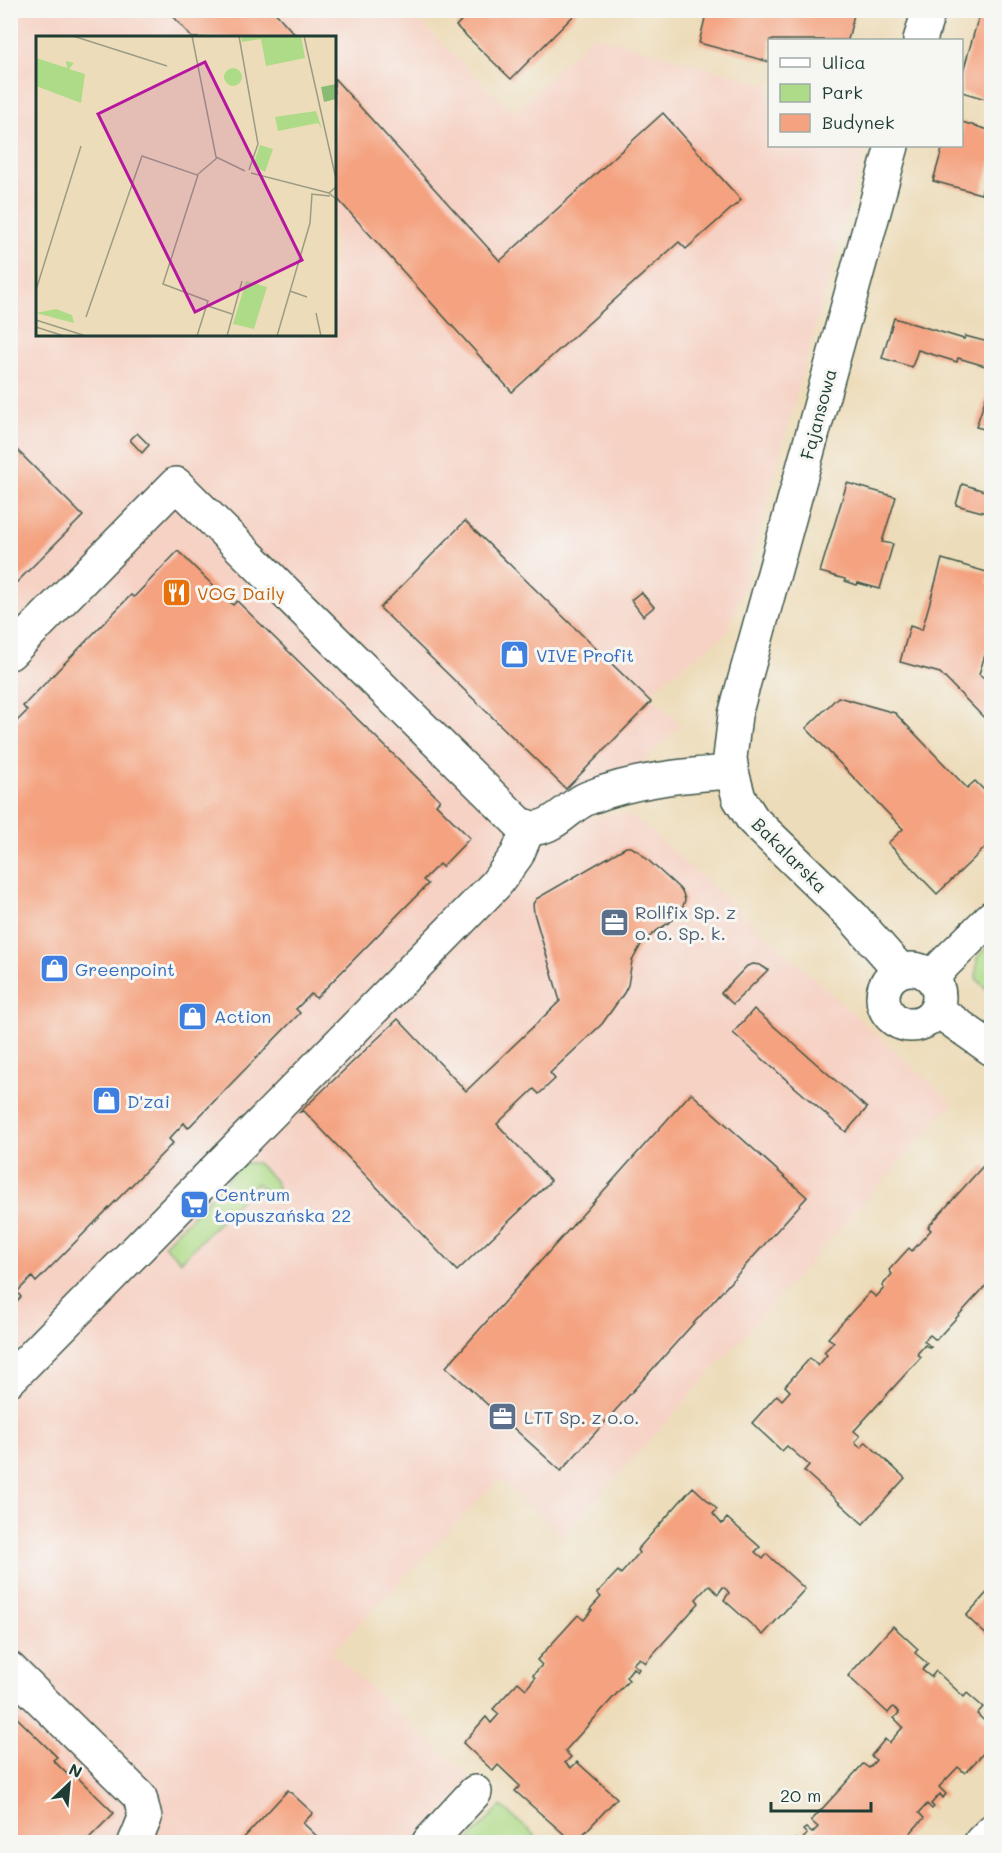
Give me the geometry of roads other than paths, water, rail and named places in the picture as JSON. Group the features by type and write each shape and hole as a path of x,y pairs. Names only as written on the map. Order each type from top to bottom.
{"street":[{"path":"921,39 929,10"},
{"name":"Fajansowa","path":"744,682 892,147"},
{"path":"10,653 176,484 512,818 530,828 536,829 547,825 585,799 612,790 671,777 732,772"},
{"name":"Bakalarska","path":"744,682 735,715 730,758 739,798 753,820 852,916 900,970"},
{"path":"10,1378 496,884 517,855 530,828"},
{"path":"933,977 992,917"},
{"path":"912,968 923,970 933,977 939,987 940,999 937,1010 930,1019 909,1026 899,1023 890,1016 883,997 885,986 891,977 900,970 912,968"},
{"path":"937,1010 992,1049"},
{"path":"10,1669 140,1797 145,1818 135,1842"},
{"path":"429,1842 475,1792"},
{"path":"981,1842 992,1831"}],"place":[{"name":"VOG Daily","path":"176,593"},
{"name":"VIVE Profit","path":"515,655"},
{"name":"Rollfix Sp. z o. o. Sp. k.","path":"614,922"},
{"name":"Greenpoint","path":"54,969"},
{"name":"Action","path":"193,1016"},
{"name":"D'zai","path":"106,1101"},
{"name":"Centrum Łopuszańska 22","path":"194,1204"},
{"name":"LTT Sp. z o.o.","path":"503,1417"}]}
